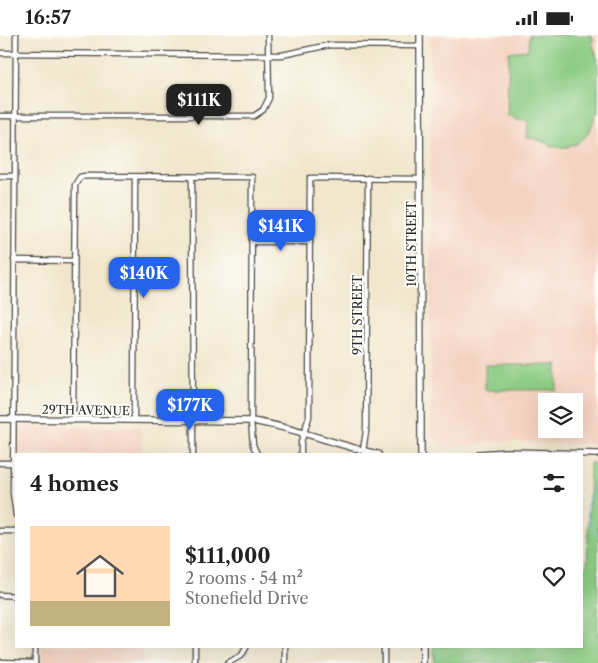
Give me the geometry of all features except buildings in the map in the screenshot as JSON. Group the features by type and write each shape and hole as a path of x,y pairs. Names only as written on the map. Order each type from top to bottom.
{"street":[{"path":"15,508 13,463 16,35"},
{"path":"0,116 254,116 263,110 269,98 268,35"},
{"name":"10TH STREET","path":"420,35 421,453"},
{"path":"0,53 282,55 328,45 420,46"},
{"path":"0,176 14,176"},
{"path":"73,420 76,180 85,176 252,177 251,421 256,453"},
{"path":"134,420 135,177"},
{"path":"192,177 191,421 193,453"},
{"path":"301,453 301,442 306,432 309,417 310,178 421,179"},
{"name":"9TH STREET","path":"363,451 366,431 368,178"},
{"path":"252,242 310,242"},
{"path":"14,260 74,261"},
{"name":"29TH AVENUE","path":"0,419 251,421 306,432 373,453"},
{"path":"544,453 569,453"},
{"path":"583,453 598,454"},
{"path":"0,463 13,463"},
{"path":"0,531 15,531"},
{"path":"0,595 15,596"},
{"path":"0,663 35,663 35,648"},
{"path":"195,648 195,663"},
{"path":"228,663 242,655 246,648"},
{"path":"285,648 285,663"},
{"path":"384,648 384,663"},
{"path":"423,648 423,663"}],"shaded area":[{"path":"430,35 598,35 598,445 498,441 444,449 431,436"},
{"path":"18,426 141,427 142,453 19,453"},
{"path":"41,648 143,648 143,663 42,663"}],"green space":[{"path":"529,35 591,35 594,39 592,42 598,60 598,113 595,113 594,121 587,135 569,147 549,145 527,138 528,120 514,119 514,116 507,116 509,52 528,50"},
{"path":"485,365 557,365 557,390 485,390"},
{"path":"590,463 598,463 598,663 434,663 434,648 583,648 583,570 587,564"}],"waterway":[{"path":"598,481 586,508 589,520 598,537"}]}
